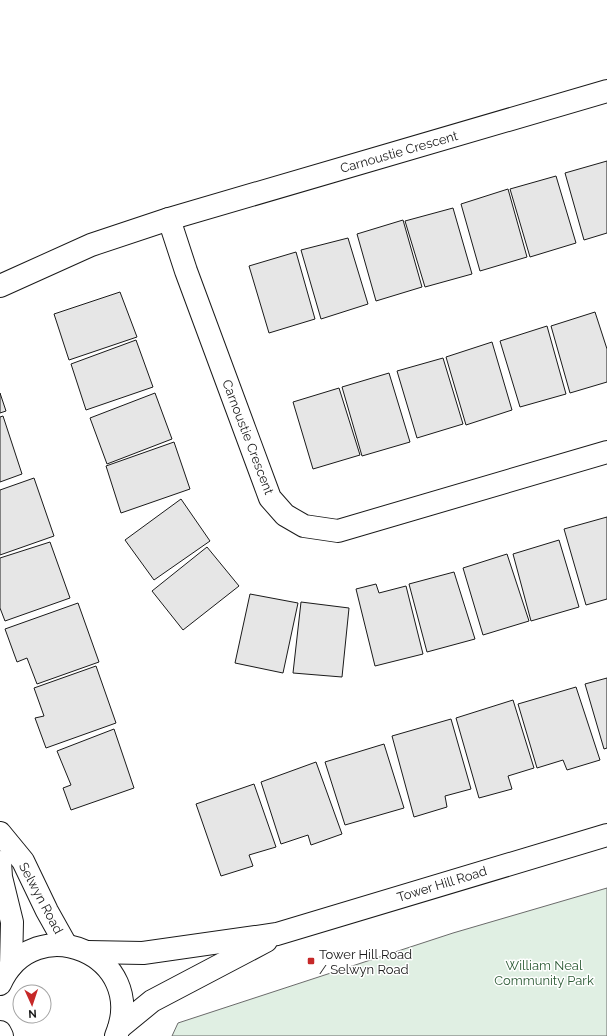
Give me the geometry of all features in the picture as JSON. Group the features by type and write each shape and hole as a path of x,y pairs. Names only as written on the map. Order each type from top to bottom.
{"street":[{"name":"Carnoustie Crescent","path":"0,286 91,245 169,219 607,91"},
{"name":"Carnoustie Crescent","path":"169,219 186,271 270,498 285,515 304,526 338,531 607,452"},
{"name":"Selwyn Road","path":"0,833 23,862 47,911 66,945"},
{"name":"Tower Hill Road","path":"88,952 143,953 277,934 607,835"},
{"name":"Selwyn Road","path":"0,862 1,877 12,922 6,975"},
{"name":"Tower Hill Road","path":"118,1032 152,1001 277,934"},
{"path":"6,975 22,956 36,949 66,945 88,952 103,963 114,976 121,993 122,1010 118,1032"},
{"path":"0,1032 2,1036"}],"green space":[{"name":"William Neal Community Park","path":"607,888 607,1036 172,1036 178,1023 453,933"}],"building":[{"path":"607,161 607,233 584,240 565,173"},
{"path":"556,176 576,243 530,257 510,189"},
{"path":"508,189 527,257 480,271 461,204"},
{"path":"453,208 472,274 425,287 405,221"},
{"path":"403,220 422,287 376,301 357,234"},
{"path":"348,238 368,304 321,319 301,250"},
{"path":"296,252 315,319 269,333 249,266"},
{"path":"120,292 137,337 69,360 54,314"},
{"path":"595,312 607,349 607,382 570,393 551,326"},
{"path":"547,326 566,394 520,407 500,341"},
{"path":"136,340 153,387 86,410 71,364"},
{"path":"492,342 512,410 466,425 446,357"},
{"path":"443,358 463,424 417,438 397,371"},
{"path":"389,373 410,442 362,456 342,387"},
{"path":"339,388 360,455 313,469 293,402"},
{"path":"0,393 6,411 0,413"},
{"path":"155,393 172,439 107,464 90,418"},
{"path":"3,416 22,474 0,482 0,417"},
{"path":"174,442 190,489 121,513 106,466"},
{"path":"34,478 54,536 0,555 0,490"},
{"path":"181,499 210,541 154,580 125,540"},
{"path":"607,517 607,599 586,605 564,529"},
{"path":"559,540 579,607 531,621 513,554"},
{"path":"50,542 70,598 5,621 0,608 0,558"},
{"path":"207,547 239,586 183,630 152,591"},
{"path":"507,554 529,621 483,635 463,568"},
{"path":"454,572 475,639 427,652 409,584"},
{"path":"376,584 379,593 406,586 423,654 375,666 356,589"},
{"path":"250,594 298,603 283,673 235,663"},
{"path":"301,602 349,608 342,677 293,673"},
{"path":"78,603 99,662 37,684 27,658 17,662 5,629"},
{"path":"96,666 116,723 46,748 35,718 44,716 34,688"},
{"path":"607,678 607,748 604,749 585,684"},
{"path":"576,687 600,760 567,770 563,760 537,768 518,704"},
{"path":"513,700 534,768 508,776 512,789 479,798 456,718"},
{"path":"451,719 471,789 445,796 447,807 414,817 392,736"},
{"path":"114,729 134,788 71,810 63,788 71,785 57,751"},
{"path":"384,744 404,808 345,825 325,762"},
{"path":"316,762 342,834 311,845 308,835 281,844 261,782"},
{"path":"254,784 276,847 249,855 253,866 221,876 196,804"}],"place":[{"name":"Tower Hill Road / Selwyn Road","path":"311,961"}]}
